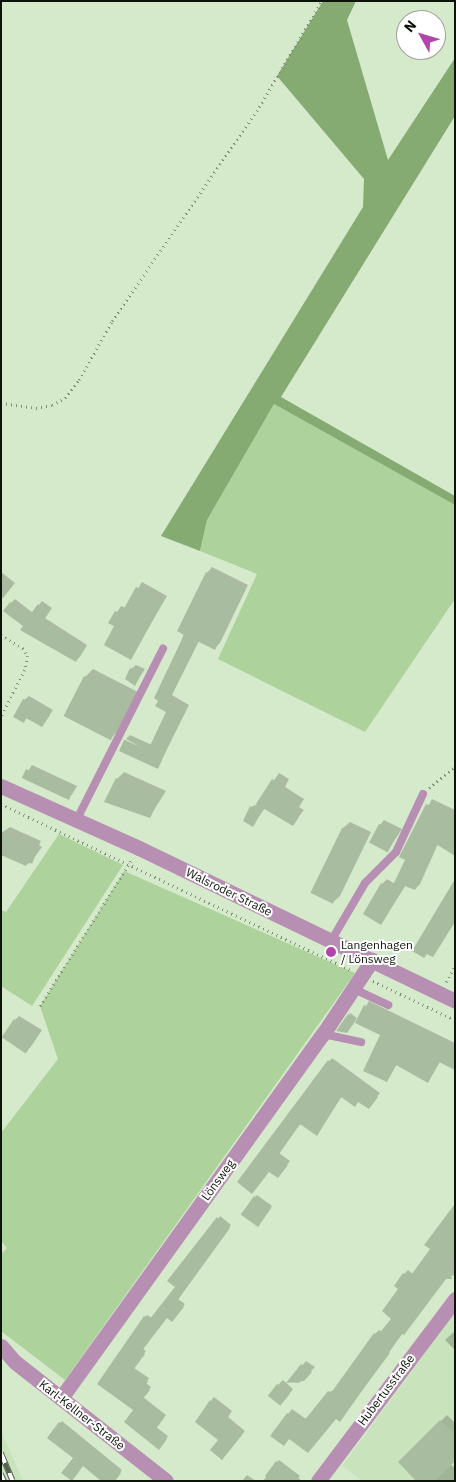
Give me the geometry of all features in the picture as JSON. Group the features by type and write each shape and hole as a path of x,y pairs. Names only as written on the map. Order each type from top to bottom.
{"street":[{"name":"Walsroder Straße","path":"1,786 78,819 455,1001"},
{"name":"Lönsweg","path":"61,1398 323,1034 372,960"},
{"name":"Hubertusstraße","path":"318,1481 455,1299"},
{"name":"Karl-Kellner-Straße","path":"1,1346 15,1362 166,1481"}],"lane":[{"path":"78,819 163,649"},
{"path":"331,941 365,883 396,852 423,794"},
{"path":"358,982 389,1005"},
{"path":"323,1034 361,1042"}],"path":[{"path":"1,403 36,408 52,405 65,398 79,380 123,305 259,107 322,1"},
{"path":"1,634 22,648 28,656 25,670 1,717"},
{"path":"423,794 455,766"},
{"path":"1,804 128,865 358,982 455,1020"},
{"path":"40,1006 139,848"},
{"path":"440,994 455,966"}],"shaded area":[{"path":"323,1 356,1 347,20 388,160 455,58 455,116 281,397 455,496 455,505 274,404 207,520 200,551 161,536 363,207 364,179 277,76"},
{"path":"274,404 455,505 455,599 365,732 218,659 257,574 200,551 207,520"},
{"path":"59,834 123,865 32,1006 1,986 1,910 6,912"},
{"path":"124,871 355,973 65,1380 1,1331 1,1254 7,1248 1,1241 1,1133 58,1059 40,1006"},
{"path":"455,1313 455,1481 362,1481 342,1466"},
{"path":"1,1431 23,1481 1,1481"}],"building":[{"path":"206,572 244,590 215,650 197,641 168,700 184,710 158,769 119,751 124,740 148,750 166,712 155,706 158,701 154,698 184,635 177,631"},
{"path":"136,587 163,601 131,660 104,645 114,626 108,623 115,611 121,614"},
{"path":"10,602 29,616 38,604 49,612 42,622 84,649 76,662 20,630 23,626 3,611"},
{"path":"130,668 141,674 135,686 125,679"},
{"path":"84,676 131,700 111,740 64,716"},
{"path":"23,699 50,715 42,727 26,718 24,723 13,717"},
{"path":"26,769 73,791 69,800 22,778"},
{"path":"116,778 160,798 150,818 104,802"},
{"path":"272,779 284,786 279,793 299,806 294,814 299,817 293,826 256,804"},
{"path":"426,804 455,818 455,856 436,844 415,890 405,886 381,925 363,914 381,883 391,889 405,860 399,857"},
{"path":"250,806 261,813 253,827 243,821"},
{"path":"379,824 398,834 388,852 369,843"},
{"path":"342,828 364,839 333,904 310,893"},
{"path":"1,833 35,848 33,852 36,854 32,864 28,862 26,866 1,855"},
{"path":"455,879 455,922 433,957 427,954 424,958 412,951"},
{"path":"364,1005 455,1048 455,1070 439,1062 428,1083 396,1065 387,1082 363,1071 380,1035 355,1023"},
{"path":"348,1014 356,1020 347,1033 336,1031"},
{"path":"14,1019 38,1035 26,1053 2,1037"},
{"path":"328,1060 378,1097 369,1109 358,1102 355,1107 341,1097 317,1136 300,1124 277,1157 288,1165 278,1178 269,1172 252,1194 237,1182"},
{"path":"254,1196 271,1208 258,1227 241,1215"},
{"path":"455,1204 455,1260 445,1253 452,1279 446,1279 404,1335 402,1334 340,1422 336,1419 308,1453 289,1439 284,1446 270,1436 287,1413 301,1423 328,1391 331,1393 374,1333 377,1336 391,1319 382,1311 398,1289 394,1286 403,1273 409,1278 430,1249 424,1245"},
{"path":"217,1217 230,1228 177,1301 184,1307 172,1322 167,1318 141,1352 145,1354 133,1370 148,1381 145,1386 150,1390 142,1400 164,1418 155,1430 167,1439 159,1450 124,1422 133,1410 97,1384 144,1316 149,1320 175,1287 167,1281"},
{"path":"301,1364 312,1372 304,1381 286,1383"},
{"path":"277,1384 290,1394 280,1406 268,1396"},
{"path":"210,1400 229,1416 225,1422 242,1435 222,1460 210,1450 218,1440 195,1422"},
{"path":"440,1420 455,1434 455,1461 435,1481 416,1481 398,1462"},
{"path":"59,1422 121,1473 115,1481 101,1481 83,1466 72,1481 61,1473 73,1458 47,1438"},
{"path":"276,1461 302,1481 271,1481 265,1476"}],"railway":[{"path":"1,1453 13,1481"},
{"path":"1,1474 4,1481"}],"place":[{"name":"Langenhagen / Lönsweg","path":"331,952"}]}
